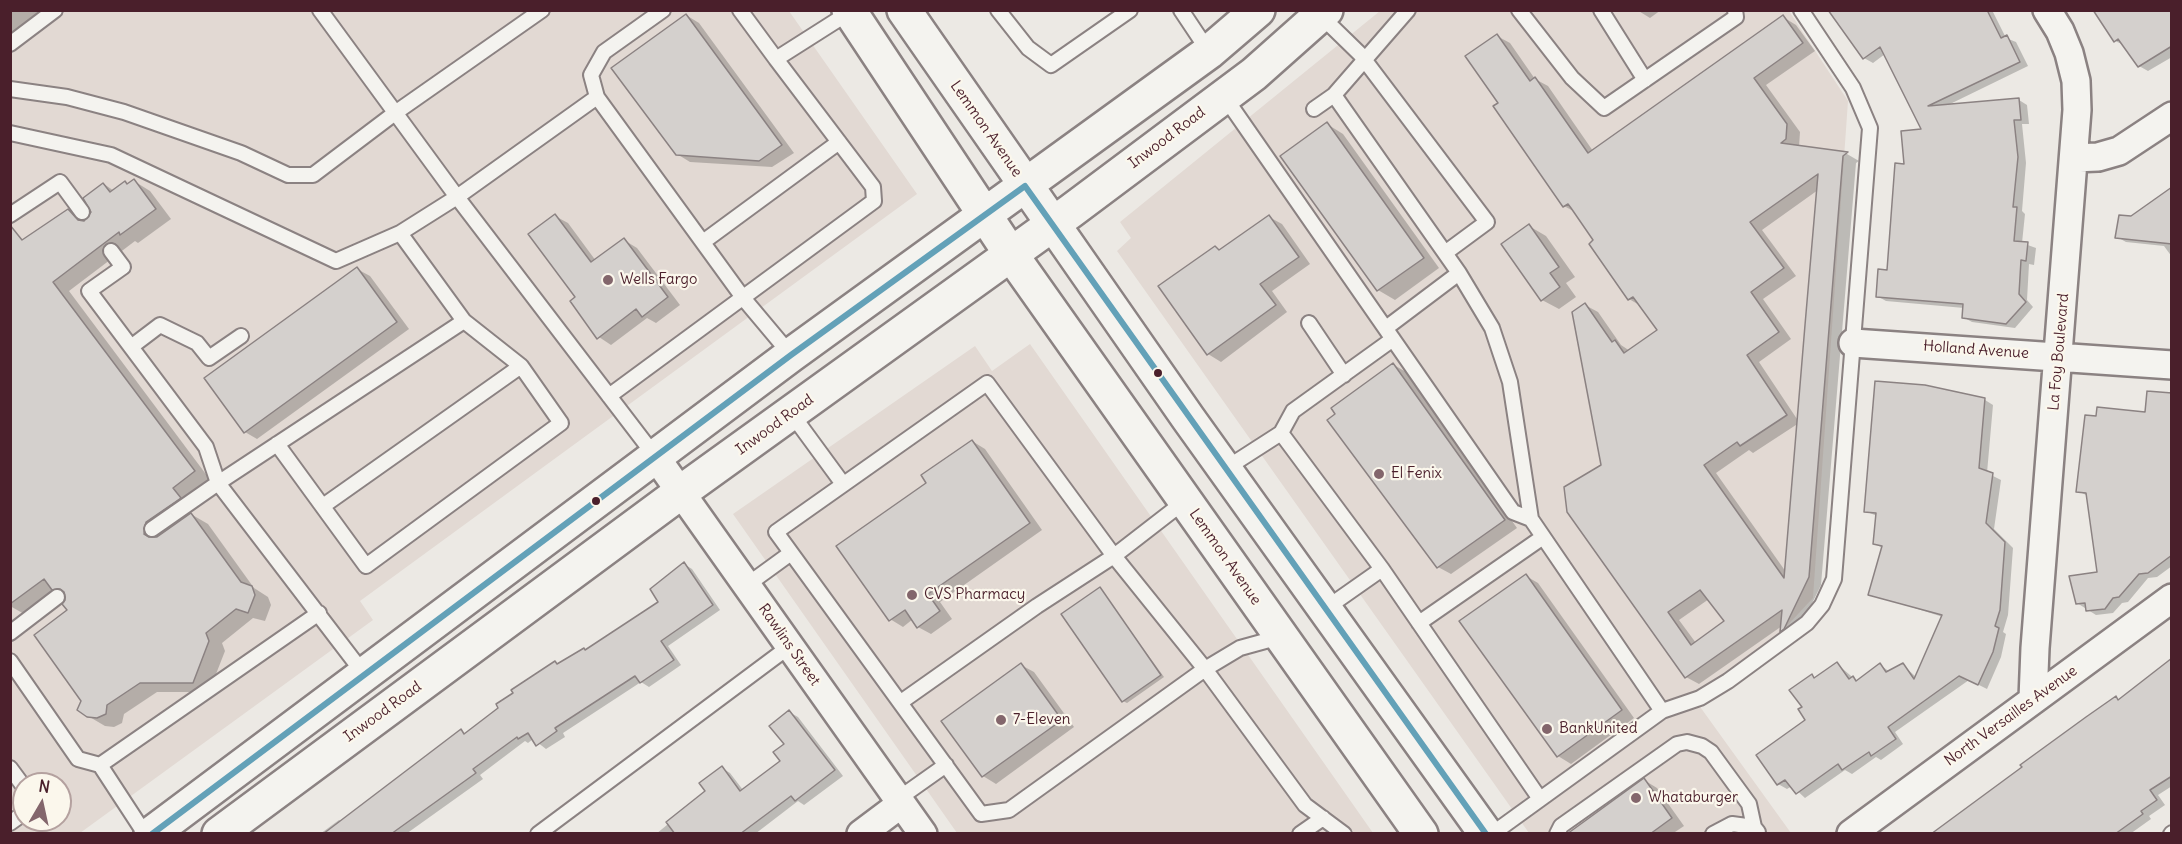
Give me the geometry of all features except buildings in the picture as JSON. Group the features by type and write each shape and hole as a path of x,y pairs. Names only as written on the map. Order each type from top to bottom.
{"main road":[{"name":"Lemmon Avenue","path":"904,10 1025,186 1486,834"},
{"path":"151,834 791,355 1209,52 1258,10"},
{"name":"Lemmon Avenue","path":"851,11 1010,253 1420,834"},
{"name":"Inwood Road","path":"219,834 681,492 1052,224 1224,96 1324,13"},
{"path":"1185,501 1225,469"},
{"path":"1281,637 1324,609"},
{"path":"364,675 390,707"}],"street":[{"name":"La Foy Boulevard","path":"2033,699 2035,648 2077,110 2076,81 2060,31 2047,10"},
{"path":"2074,158 2098,157 2119,151 2172,116"},
{"name":"Holland Avenue","path":"1853,343 2059,355 2171,365"},
{"name":"Rawlins Street","path":"655,456 922,834"},
{"name":"North Versailles Avenue","path":"1851,834 2172,598"},
{"path":"861,834 900,801"}],"lane":[{"path":"10,44 55,10"},
{"path":"320,10 457,197 655,456"},
{"path":"10,89 67,97 124,112 241,153 288,175 313,175 395,113 542,10"},
{"path":"663,10 604,52 591,75 597,97 744,298 791,355"},
{"path":"609,396 874,201 873,187 740,10"},
{"path":"998,10 1028,48 1051,65 1130,10"},
{"path":"1181,10 1209,52"},
{"path":"1314,109 1334,95 1408,10"},
{"path":"1519,10 1572,78 1604,108 1736,17 1735,10"},
{"path":"1601,10 1645,80"},
{"path":"1492,834 1662,711 1700,698 1728,681 1807,623 1822,605 1834,579 1870,128 1853,88 1801,10"},
{"path":"776,59 851,11"},
{"path":"1324,13 1365,62 1487,222 1445,253"},
{"path":"1334,95 1459,273 1492,328 1509,382 1531,519 1662,711"},
{"path":"1224,96 1514,513 1531,519"},
{"path":"10,133 111,155 336,261 400,233 457,197 597,97"},
{"path":"703,242 839,142"},
{"path":"10,215 60,182 82,212"},
{"path":"277,444 366,566 561,423 521,366 464,321 400,233"},
{"path":"111,251 123,267 89,291 206,447 218,483 364,675"},
{"path":"1225,469 1281,433 1293,411 1344,375 1459,273"},
{"path":"152,530 218,483 464,321"},
{"path":"1309,323 1344,375"},
{"path":"131,347 160,325 197,343 209,358 241,336"},
{"path":"323,506 521,366"},
{"path":"1281,637 1240,648 1205,669 1009,810 981,814 776,532 987,383 1114,556 1205,669 1305,805 1344,834"},
{"path":"791,413 843,484"},
{"path":"1281,433 1382,569 1540,799"},
{"path":"901,702 1037,606 1114,556 1185,501"},
{"path":"1419,623 1543,537"},
{"path":"747,585 791,552"},
{"path":"1324,609 1382,569"},
{"path":"10,633 57,597"},
{"path":"100,765 319,613"},
{"path":"538,834 790,646"},
{"path":"10,662 78,759 100,765 145,834"},
{"path":"1557,834 1560,826 1677,744 1687,742 1702,746 1711,752 1749,804 1757,830"},
{"path":"900,801 946,765"},
{"path":"1300,834 1323,818"},
{"path":"1713,834 1732,824 1757,830"}],"shaded area":[{"path":"10,11 789,11 917,194 360,601 373,620 80,833 11,833"},
{"path":"1380,11 1789,11 1848,101 1813,598 1773,641 1693,697 1791,833 1529,833 1117,251 1131,238 1120,222"},
{"path":"1030,344 1373,833 957,833 733,514 975,346 992,371"}],"transit line":[{"path":"152,834 791,355 1025,186 1486,834"}],"place":[{"name":"Wells Fargo","path":"608,280"},
{"name":"El Fenix","path":"1379,474"},
{"name":"CVS Pharmacy","path":"912,595"},
{"name":"7-Eleven","path":"1001,720"},
{"name":"BankUnited","path":"1547,729"},
{"name":"Whataburger","path":"1636,798"}]}
